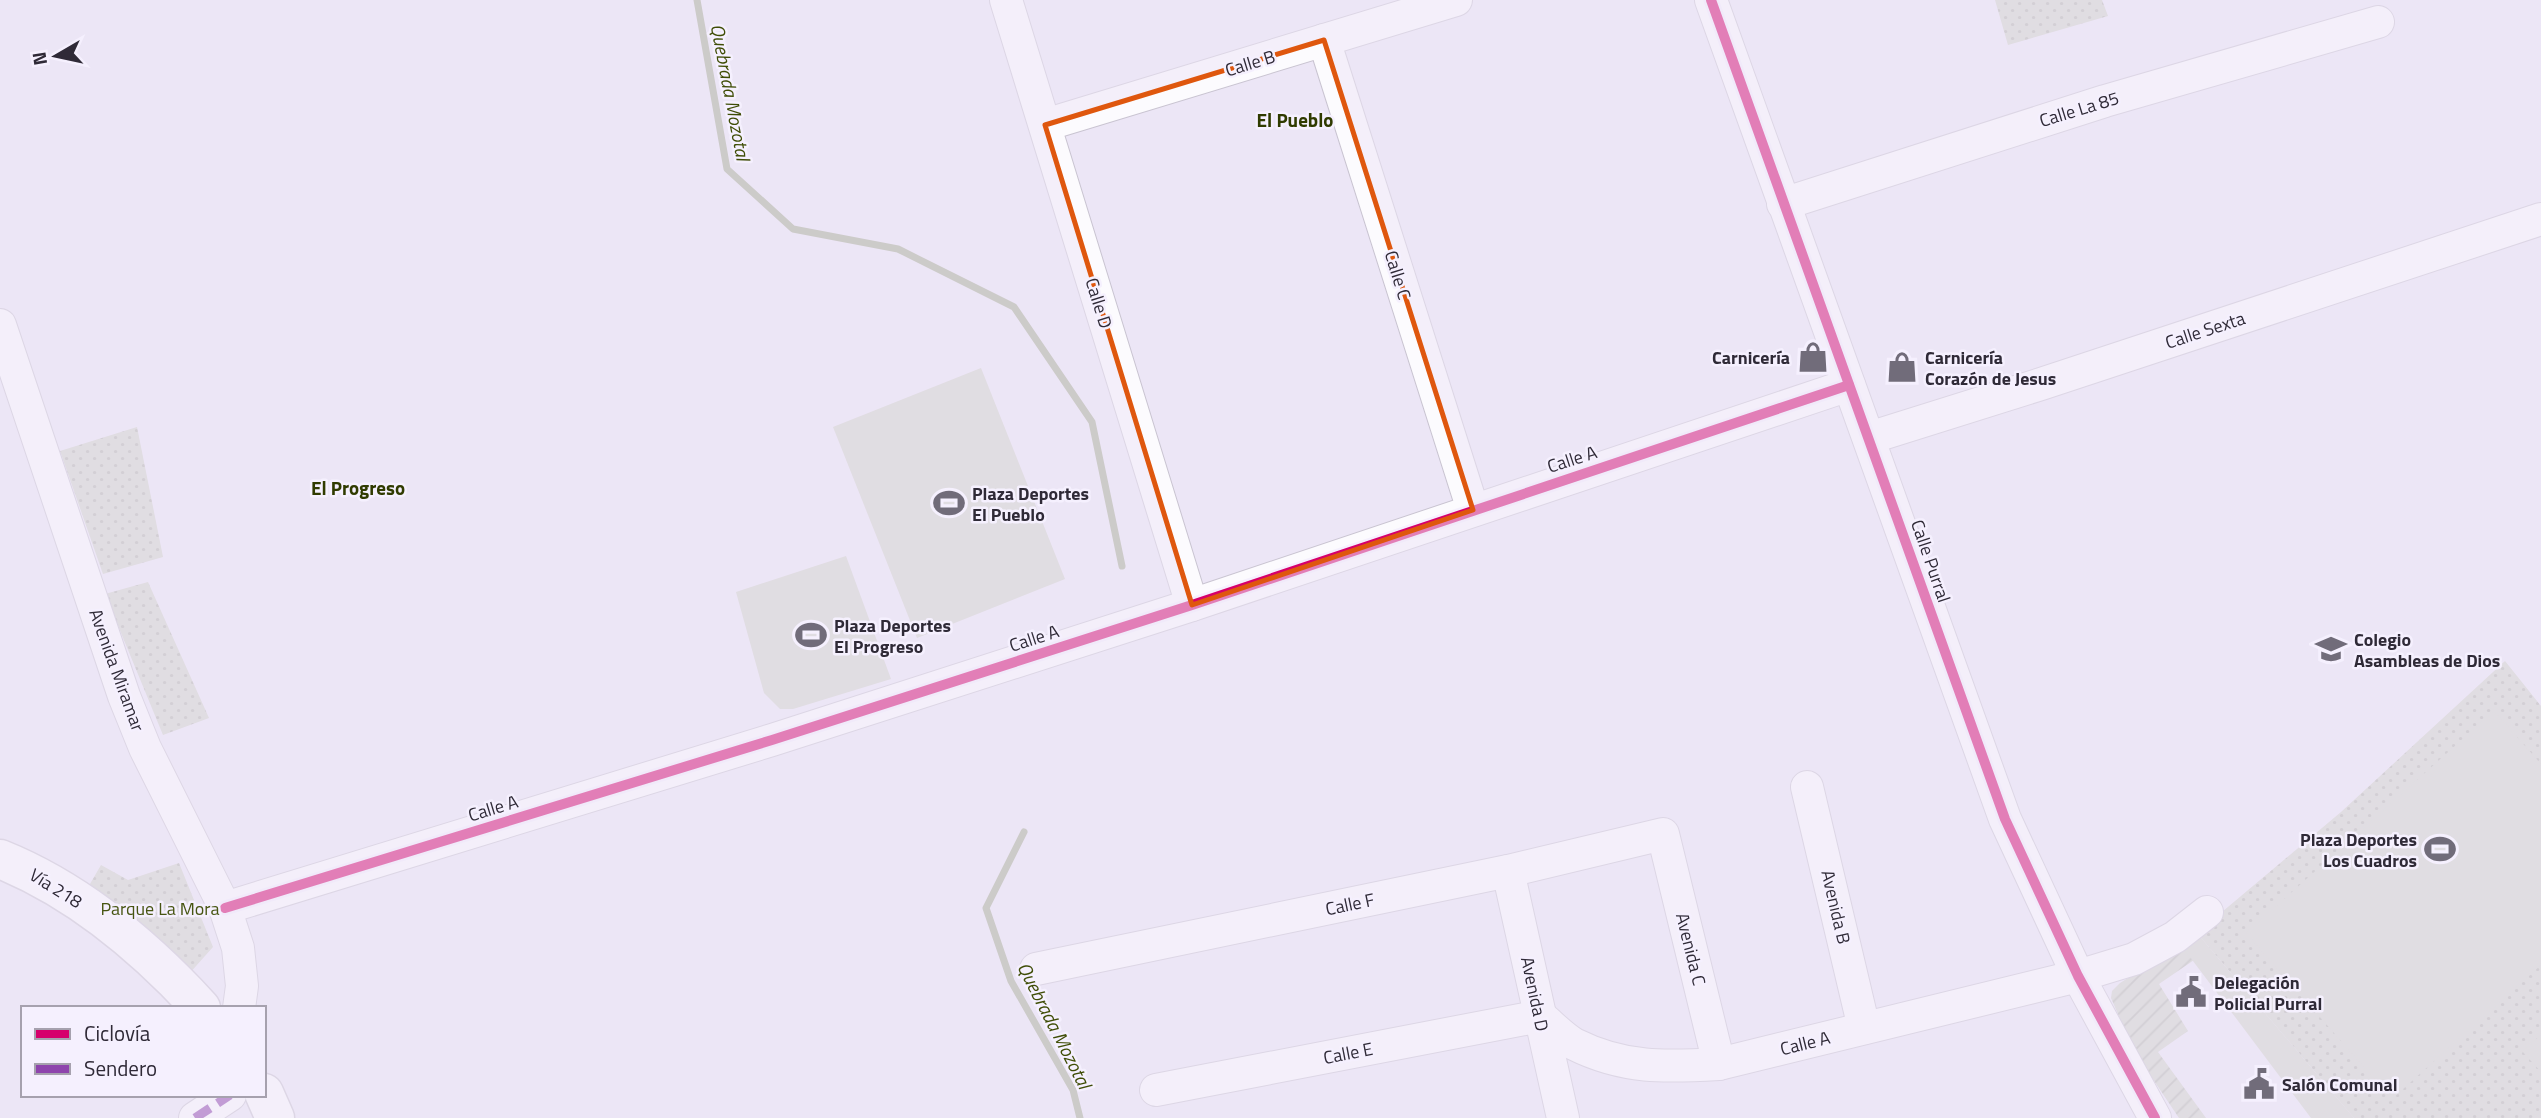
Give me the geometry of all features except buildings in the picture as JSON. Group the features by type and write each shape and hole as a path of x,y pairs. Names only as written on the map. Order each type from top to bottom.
{"main road":[{"name":"Vía 218","path":"8,867 104,918 174,978 199,1006"},
{"path":"266,1097 275,1118"}],"street":[{"name":"Calle D","path":"1006,0 1192,605"},
{"name":"Calle B","path":"1045,125 1456,0"},
{"name":"Calle Purral","path":"1711,0 2005,819 2078,976 2155,1118"},
{"name":"Calle La 85","path":"1783,204 2105,101 2378,22"},
{"name":"Calle C","path":"1324,40 1473,510"},
{"name":"Calle Sexta","path":"1869,438 2054,380 2541,219"},
{"name":"Avenida Miramar","path":"0,325 124,696 145,748 225,908 238,948 242,986 239,1006"},
{"name":"Calle A","path":"225,908 759,744 1192,605 1849,385"},
{"name":"Avenida B","path":"1807,787 1864,1028"},
{"name":"Calle F","path":"1037,969 1508,871 1663,834"},
{"name":"Avenida C","path":"1663,834 1719,1064"},
{"name":"Avenida D","path":"1508,871 1563,1118"},
{"name":"Calle A","path":"1540,1016 1572,1043 1617,1061 1662,1068 1719,1064 2134,960 2175,937 2207,912"},
{"name":"Calle E","path":"1156,1090 1540,1016"},
{"path":"195,1118 226,1097"}],"highlighted area":[{"path":"1324,40 1473,510 1192,605 1045,125"}],"green space":[{"path":"1995,0 2102,0 2108,16 2008,45"},
{"name":"Plaza Deportes El Pueblo","path":"981,368 1065,579 917,638 833,427"},
{"path":"137,427 163,557 103,574 60,451"},
{"name":"Plaza Deportes El Progreso","path":"846,556 891,679 793,709 780,709 764,693 736,592"},
{"path":"148,582 209,718 163,735 105,594"},
{"name":"Plaza Deportes Los Cuadros","path":"2505,661 2541,706 2541,1118 2354,1118 2197,933 2341,812"},
{"name":"Plaza Deportes Los Cuadros","path":"2494,711 2541,764 2541,965 2392,1099 2246,933"},
{"name":"Parque La Mora","path":"179,863 213,947 188,975 83,896 101,865 128,880"},
{"path":"2197,933 2354,1118 2311,1118 2181,945"},
{"path":"2181,945 2194,960 2159,984 2188,1031 2158,1052 2206,1118 2179,1118 2134,1051 2111,998 2112,991 2120,983"},
{"path":"2541,1035 2541,1072 2522,1051"}],"waterway":[{"name":"Quebrada Mozotal","path":"697,0 727,169 793,229 898,249 1014,307 1092,422 1122,566"},
{"name":"Quebrada Mozotal","path":"1024,832 986,908 1011,981 1073,1090 1080,1118"}],"marked path":[{"path":"195,1118 227,1097"}],"cycle path":[{"path":"1711,0 2005,819 2078,976 2155,1118"},
{"path":"225,908 772,740 1192,605 1849,385"}],"place":[{"name":"Carnicería","path":"1813,357"},
{"name":"Carnicería Corazón de Jesus","path":"1902,367"},
{"name":"Plaza Deportes El Pueblo","path":"949,503"},
{"name":"Plaza Deportes El Progreso","path":"811,635"},
{"name":"Colegio Asambleas de Dios","path":"2331,649"},
{"name":"Plaza Deportes Los Cuadros","path":"2440,849"},
{"name":"Delegación Policial Purral","path":"2191,992"},
{"name":"Salón Comunal","path":"2259,1084"}],"district":[{"name":"El Pueblo","path":"1295,119"},
{"name":"El Progreso","path":"358,487"}]}
